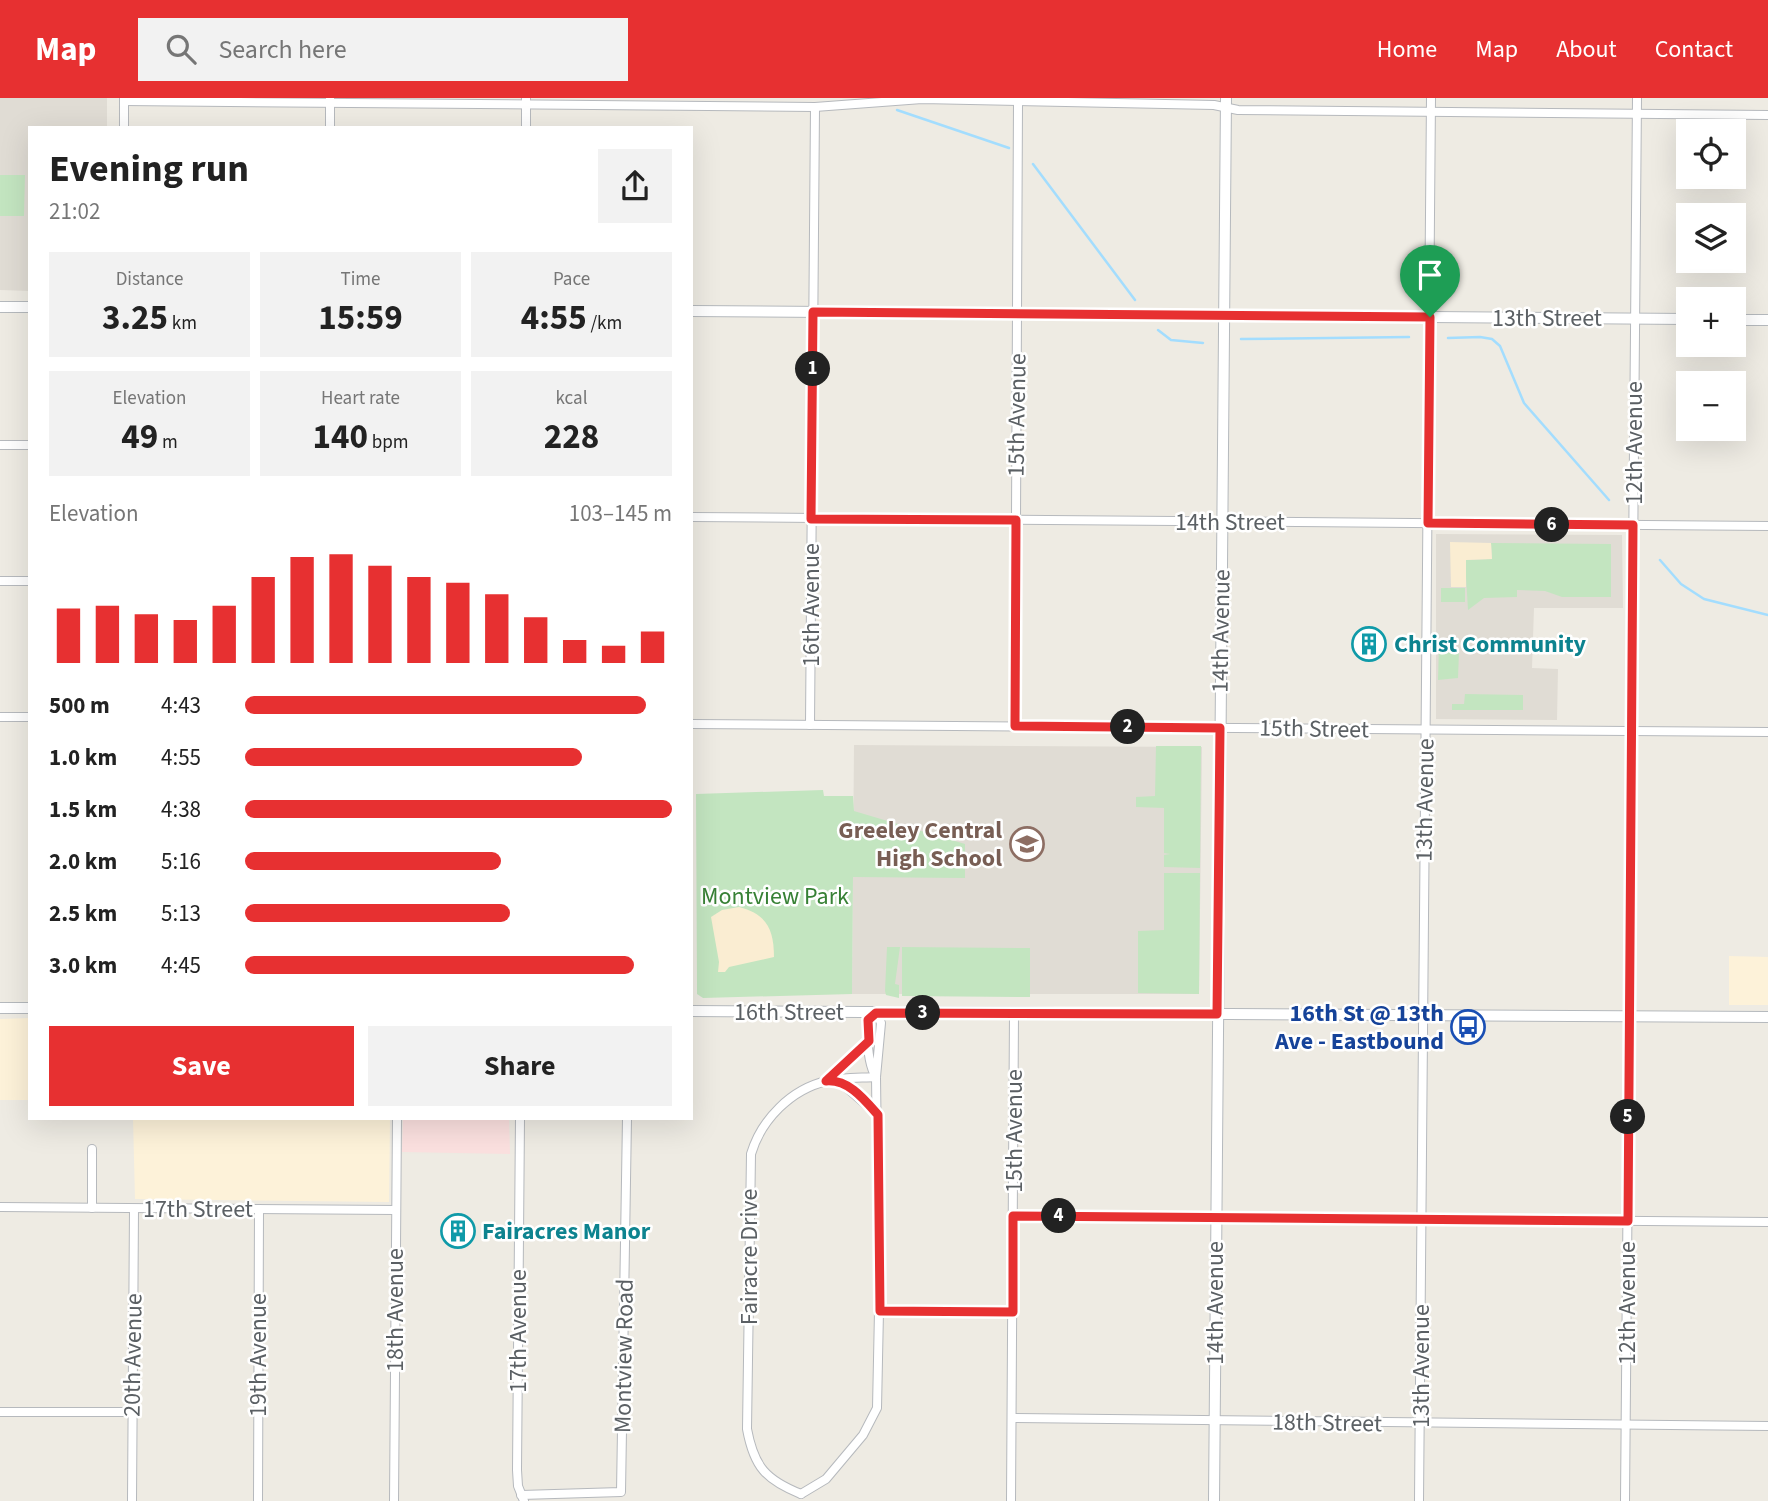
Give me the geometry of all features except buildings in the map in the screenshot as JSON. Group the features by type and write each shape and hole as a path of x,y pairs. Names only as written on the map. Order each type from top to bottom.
{"street":[{"name":"13th Avenue","path":"1419,1501 1432,98"},
{"name":"12th Avenue","path":"1625,1501 1637,98"},
{"path":"124,126 124,99 526,101 815,107 892,99 1018,103 1226,103 1431,112 1768,115"},
{"path":"330,100 330,126"},
{"path":"526,101 526,126"},
{"name":"15th Avenue","path":"1015,726 1018,103"},
{"name":"14th Avenue","path":"1214,1501 1226,103"},
{"name":"16th Avenue","path":"810,725 815,107"},
{"path":"0,307 28,307"},
{"name":"13th Street","path":"693,311 1676,319"},
{"path":"1746,320 1768,320"},
{"path":"0,445 28,445"},
{"name":"14th Street","path":"693,517 1768,526"},
{"path":"0,581 28,581"},
{"path":"0,717 28,717"},
{"name":"15th Street","path":"693,724 1768,732"},
{"path":"0,1007 28,1008"},
{"name":"16th Street","path":"693,1012 1768,1017"},
{"path":"801,1498 826,1479 873,1420 879,1384 876,1077 881,1023 876,1013 868,1020 872,1071 876,1077"},
{"name":"15th Avenue","path":"1012,1501 1014,1013"},
{"path":"826,1081 869,1041"},
{"name":"Fairacre Drive","path":"801,1498 776,1484 766,1474 754,1457 747,1429 751,1154 764,1123 785,1103 826,1081 876,1077"},
{"path":"837,1080 878,1115"},
{"name":"18th Avenue","path":"394,1501 397,1120"},
{"name":"17th Avenue","path":"520,1120 517,1470 522,1498"},
{"name":"Montview Road","path":"522,1498 621,1492 626,1120"},
{"path":"92,1149 92,1208"},
{"name":"17th Street","path":"0,1208 396,1210"},
{"name":"20th Avenue","path":"132,1501 134,1209"},
{"name":"19th Avenue","path":"258,1501 259,1209"},
{"path":"1013,1216 1768,1222"},
{"path":"880,1311 1013,1312"},
{"path":"0,1412 132,1412"},
{"name":"18th Street","path":"1012,1419 1768,1426"}],"shaded area":[{"path":"0,98 107,98 107,126 28,126 28,291 0,290"},
{"path":"1436,534 1622,535 1623,608 1534,608 1532,668 1558,669 1557,720 1436,719"},
{"name":"Greeley Central High School","path":"854,745 1202,747 1199,994 852,994"},
{"path":"1729,956 1768,957 1768,1005 1729,1005"},
{"path":"28,1018 28,1100 0,1100 0,1019"},
{"path":"133,1120 390,1120 389,1202 135,1199"},
{"path":"403,1120 509,1120 510,1154 402,1152"}],"green space":[{"path":"0,175 25,175 24,216 0,216"},
{"path":"1491,543 1611,544 1611,597 1562,597 1545,591 1517,590 1517,597 1484,598 1468,610 1465,560 1492,559"},
{"path":"1441,588 1465,588 1465,602 1441,602"},
{"path":"1439,645 1450,646 1450,651 1459,652 1458,678 1438,680"},
{"path":"1465,694 1523,695 1523,710 1452,710 1452,704 1464,704"},
{"path":"1156,746 1201,746 1200,868 1164,867 1164,855 1170,854 1164,853 1164,808 1136,807 1136,797 1155,796"},
{"name":"Montview Park","path":"823,790 824,796 853,796 854,811 965,844 965,878 853,877 852,994 703,998 697,994 696,794"},
{"path":"1164,873 1200,873 1199,994 1138,993 1138,931 1164,930"},
{"path":"887,947 900,947 895,984 899,985 899,998 886,995 885,991"},
{"path":"902,947 1030,948 1030,997 902,996"}],"sand":[{"path":"1450,542 1491,543 1492,559 1466,560 1466,587 1451,587"},
{"path":"739,907 756,914 767,924 774,957 718,972 719,962 711,917 722,910"}],"waterway":[{"path":"897,110 1009,148"},
{"path":"1033,164 1135,300"},
{"path":"1158,330 1171,340 1203,343"},
{"path":"1241,339 1409,337"},
{"path":"1448,338 1480,337 1492,339 1500,346 1524,403 1609,500"},
{"path":"1660,560 1681,584 1704,599 1768,615"}],"place":[{"name":"Christ Community","path":"1369,644"},
{"name":"Greeley Central High School","path":"1027,844"},
{"name":"16th St @ 13th Ave - Eastbound","path":"1468,1027"},
{"name":"Fairacres Manor","path":"458,1231"}],"route":[{"path":"813,312 1430,317 1428,523 1633,525 1628,1221 1013,1216 1013,1312 880,1311 878,1115 851,1088 837,1080 826,1081 869,1041 868,1020 876,1013 1217,1014 1220,728 1015,726 1016,520 811,519 813,312"}]}
